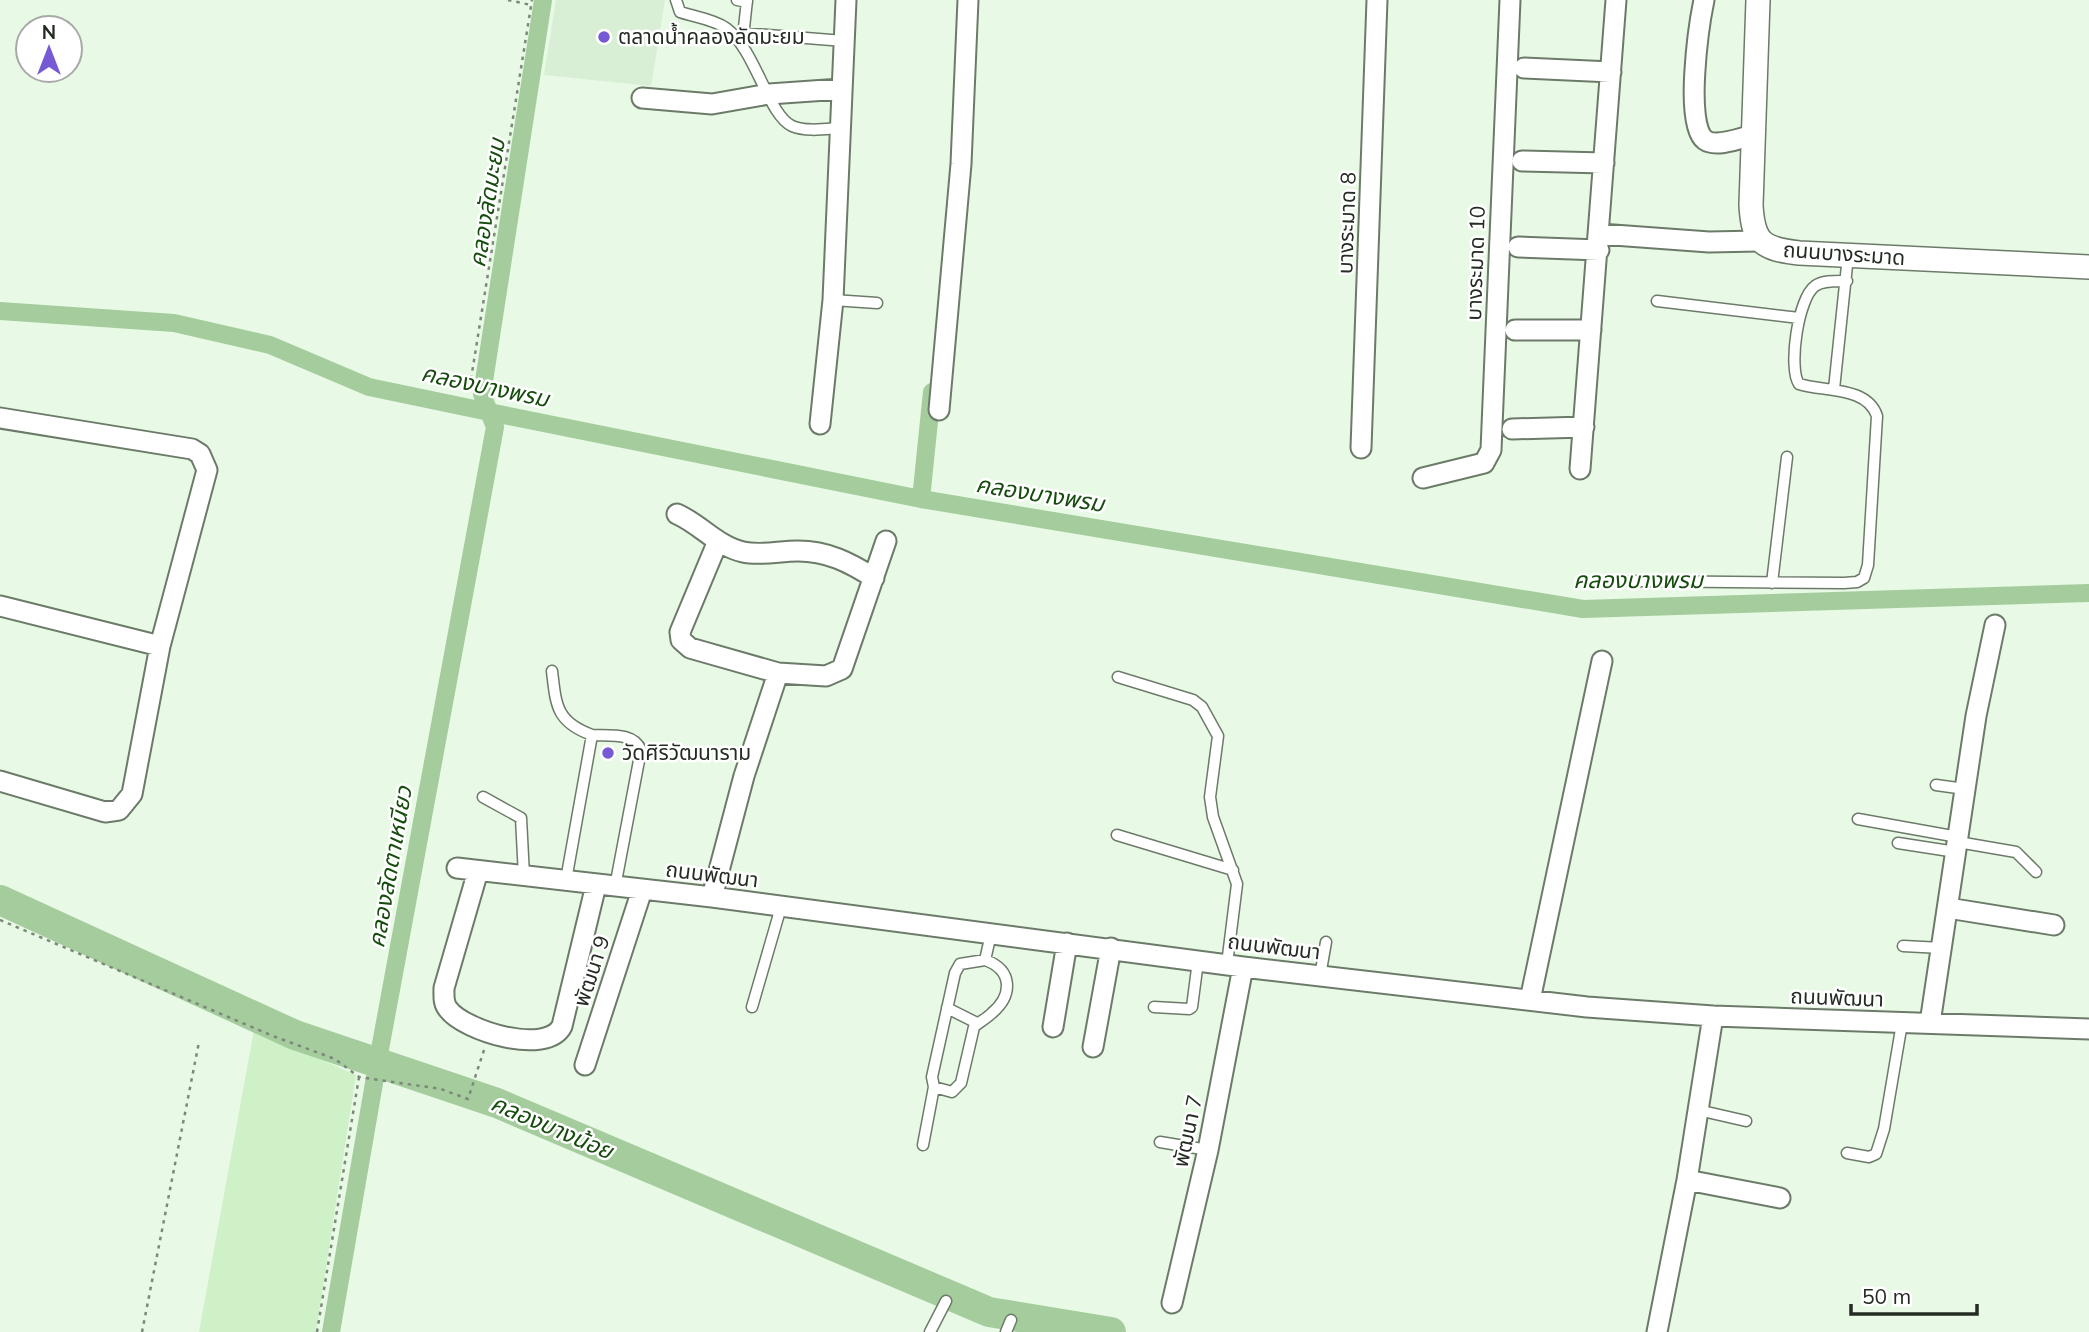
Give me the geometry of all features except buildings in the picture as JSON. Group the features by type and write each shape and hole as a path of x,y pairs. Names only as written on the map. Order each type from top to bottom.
{"street":[{"path":"820,424 833,300 846,0"},
{"path":"939,411 961,164 968,0"},
{"name":"บางระมาด 8","path":"1361,448 1377,0"},
{"name":"บางระมาด 10","path":"1423,478 1484,463 1491,450 1510,0"},
{"path":"1580,469 1600,242 1616,0"},
{"path":"1704,0 1696,80 1699,132 1705,140 1718,143 1754,135"},
{"name":"ถนนบางระมาด","path":"1758,0 1752,223 1759,241 1772,250 1848,256 2089,267"},
{"path":"1524,68 1611,72"},
{"path":"642,98 712,104 769,94 841,89"},
{"path":"1522,161 1604,163"},
{"path":"1518,247 1600,242 1759,241"},
{"path":"1515,330 1591,330"},
{"path":"0,418 178,445 200,454 207,470 160,646 132,794 119,810 105,812 0,781"},
{"path":"1512,429 1584,427"},
{"path":"677,514 696,523 718,541 744,552 823,553 874,578"},
{"path":"718,541 680,632 681,640 690,648 778,673 826,676 842,669 886,541"},
{"path":"0,606 160,646"},
{"path":"1930,1023 1965,789 1995,625"},
{"path":"1530,1000 1602,661"},
{"path":"712,897 744,776 778,673"},
{"name":"ถนนพัฒนา","path":"457,868 712,897 1198,961 1530,1000 1713,1016 2089,1029"},
{"path":"478,871 444,988 444,999 455,1017 471,1027 530,1042 544,1041 559,1032 606,886"},
{"name":"พัฒนา 9","path":"585,1065 642,890"},
{"path":"1948,908 2054,925"},
{"path":"1053,1027 1067,943"},
{"path":"1093,1047 1111,948"},
{"name":"พัฒนา 7","path":"1172,1303 1208,1150 1235,965"},
{"path":"1657,1332 1687,1180 1713,1016"},
{"path":"1687,1180 1780,1198"}],"lane":[{"path":"676,0 680,12 715,22 727,29 742,44 780,118 792,125 808,129 840,128"},
{"path":"742,44 744,1"},
{"path":"743,33 844,41"},
{"path":"1835,390 1848,256"},
{"path":"1631,582 1857,582 1864,578 1868,565 1878,425 1873,405 1835,390 1799,384 1796,379 1799,318 1808,293 1816,285 1847,281"},
{"path":"833,300 877,303"},
{"path":"1657,301 1799,318"},
{"path":"1772,583 1787,457"},
{"path":"552,671 557,708 575,729 592,735 631,738 641,750 606,886"},
{"path":"1118,677 1194,700 1208,717 1218,736 1210,797 1213,817 1233,870 1237,894 1235,965"},
{"path":"566,880 592,735"},
{"path":"1936,785 1965,789"},
{"path":"484,797 521,818 524,876"},
{"path":"1858,819 1958,844 2015,852 2036,872"},
{"path":"1117,835 1233,870"},
{"path":"1898,843 1958,844"},
{"path":"752,1007 781,907"},
{"path":"985,960 991,934"},
{"path":"1320,976 1326,942"},
{"path":"1903,946 1942,948"},
{"path":"923,1145 934,1087 932,1077 960,964 985,960 1001,968 1006,989 999,1006 977,1023 957,1089 952,1092 934,1087"},
{"path":"1154,1007 1192,1007 1198,961"},
{"path":"947,1008 977,1023"},
{"path":"1847,1153 1870,1157 1876,1154 1884,1129 1902,1023"},
{"path":"1698,1110 1746,1121"},
{"path":"1160,1142 1208,1150"},
{"path":"930,1332 946,1301"},
{"path":"1006,1332 1011,1320"}],"path":[{"path":"471,379 532,2 508,0"},
{"path":"0,920 273,1036 335,1059 359,1077 441,1089 468,1099 491,1032"},
{"path":"142,1332 200,1042"},
{"path":"317,1332 359,1077"}],"shaded area":[{"name":"ตลาดน้ำคลองลัดมะยม","path":"556,0 665,0 651,86 544,75"},
{"path":"254,1030 356,1075 316,1332 199,1332"}],"waterway":[{"name":"คลองลัดตาเหนียว","path":"331,1332 378,1060 495,427 482,394 543,0"},
{"name":"คลองบางพรม","path":"0,311 174,323 270,345 369,387 489,412 921,499 1583,609 2089,593"},
{"path":"921,499 932,392"},
{"name":"คลองบางน้อย","path":"0,900 295,1035 497,1103 989,1312 1111,1332"}],"place":[{"name":"ตลาดน้ำคลองลัดมะยม","path":"604,37"},
{"name":"วัดศิริวัฒนาราม","path":"608,753"}],"water label":[{"name":"คลองลัดมะยม","path":"487,203"}]}
